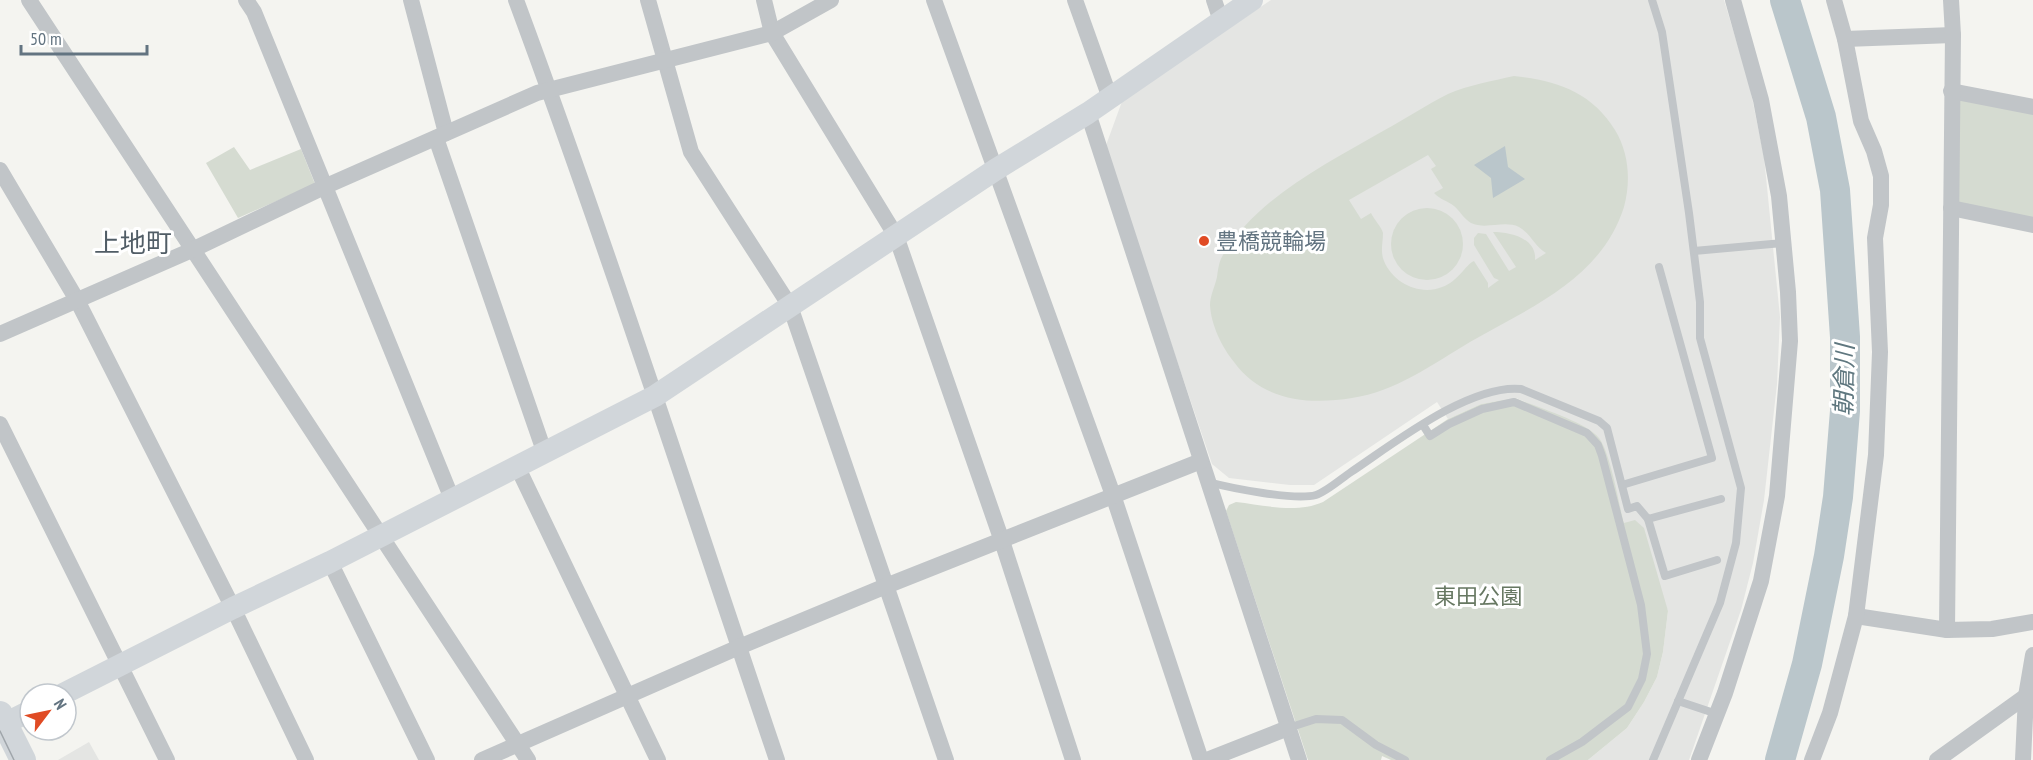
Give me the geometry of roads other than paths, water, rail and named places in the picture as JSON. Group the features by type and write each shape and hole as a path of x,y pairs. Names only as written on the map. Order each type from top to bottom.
{"main road":[{"path":"2,721 23,760"}],"street":[{"path":"29,0 192,250 288,391 528,760"},
{"path":"246,0 254,12 452,499"},
{"path":"411,0 441,135 544,452"},
{"path":"516,0 655,396 777,760"},
{"path":"648,0 691,152 790,306 946,760"},
{"path":"764,0 772,33 896,236 1002,541 1074,760"},
{"path":"0,333 192,250 324,187 537,93 772,33 831,0"},
{"path":"934,0 1113,495 1202,760"},
{"path":"1075,0 1110,98"},
{"path":"78,686 330,562 655,396 994,170 1110,98 1217,10 1252,0"},
{"path":"1699,760 1717,714 1761,581 1777,496 1790,340 1779,196 1761,100 1733,0"},
{"path":"1812,760 1830,713 1857,616 1876,455 1880,352 1875,238 1881,205 1881,176 1874,151 1861,121 1845,39 1834,0"},
{"path":"1947,630 1953,34 1950,0"},
{"path":"1845,39 1953,34"},
{"path":"1951,91 2033,107"},
{"path":"1088,113 1299,760"},
{"path":"0,170 77,300 233,608 306,760"},
{"path":"1951,208 2033,225"},
{"path":"0,424 167,760"},
{"path":"482,760 739,647 1201,461"},
{"path":"517,466 658,760"},
{"path":"330,562 427,760"},
{"path":"1857,616 1947,630 1992,628 2033,622"},
{"path":"2023,760 2026,696 2033,656"},
{"path":"1937,760 2026,696"},
{"path":"2,721 18,715"},
{"path":"1207,760 1288,728"}],"lane":[{"path":"1652,0 1662,32 1694,251 1700,302 1700,338 1741,488 1736,543 1720,603 1653,760"},
{"path":"1694,251 1783,243"},
{"path":"1622,485 1713,458 1659,267"},
{"path":"1208,481 1231,488 1290,496 1317,495 1423,424 1458,405 1482,395 1514,389 1521,390 1599,421 1607,428 1628,509 1637,506 1648,519 1665,576 1717,560"},
{"path":"1423,424 1430,436 1449,424 1482,409 1514,402 1587,433 1594,439 1602,456 1641,605 1647,654 1642,679 1628,707 1582,742 1550,760"},
{"path":"1648,519 1721,499"},
{"path":"1678,701 1717,714"},
{"path":"1288,728 1316,718 1342,720 1376,745 1405,760"}],"waterway":[{"name":"朝倉川","path":"1780,760 1807,664 1829,556 1838,497 1845,411 1845,337 1835,190 1821,117 1785,0"}],"tram line":[{"path":"0,731 14,760"}],"place":[{"name":"豊橋競輪場","path":"1204,241"}],"district":[{"name":"上地町","path":"133,242"}],"park label":[{"name":"東田公園","path":"1478,596"}]}
